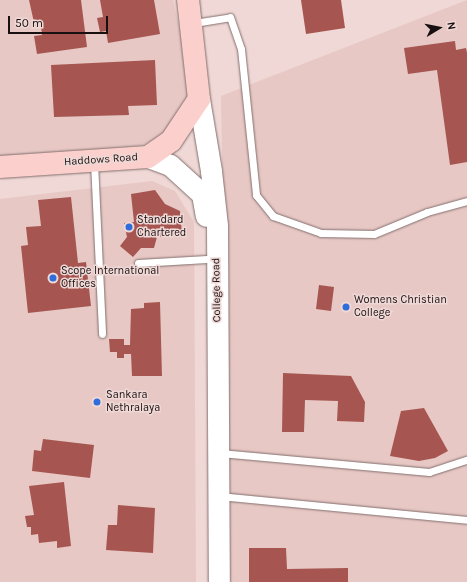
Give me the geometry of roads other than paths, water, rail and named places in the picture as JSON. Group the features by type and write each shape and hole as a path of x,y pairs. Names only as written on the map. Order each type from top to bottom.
{"main road":[{"name":"College Road","path":"188,0 199,99 211,171 216,225 214,452 209,582"},
{"name":"Haddows Road","path":"0,167 148,157 171,141 199,99"},
{"name":"College Road","path":"148,157 170,164 202,194 207,225 214,452 219,496 219,582"}],"lane":[{"path":"191,24 230,17 241,49 256,195 273,216 320,233 374,234 427,212 467,201"},
{"path":"94,160 102,334"},
{"path":"138,262 207,259"},
{"path":"214,452 429,472 467,460"},
{"path":"219,496 467,520"}],"place":[{"name":"Standard Chartered","path":"129,227"},
{"name":"Scope International Offices","path":"53,278"},
{"name":"Womens Christian College","path":"346,307"},
{"name":"Sankara Nethralaya","path":"97,402"}]}
